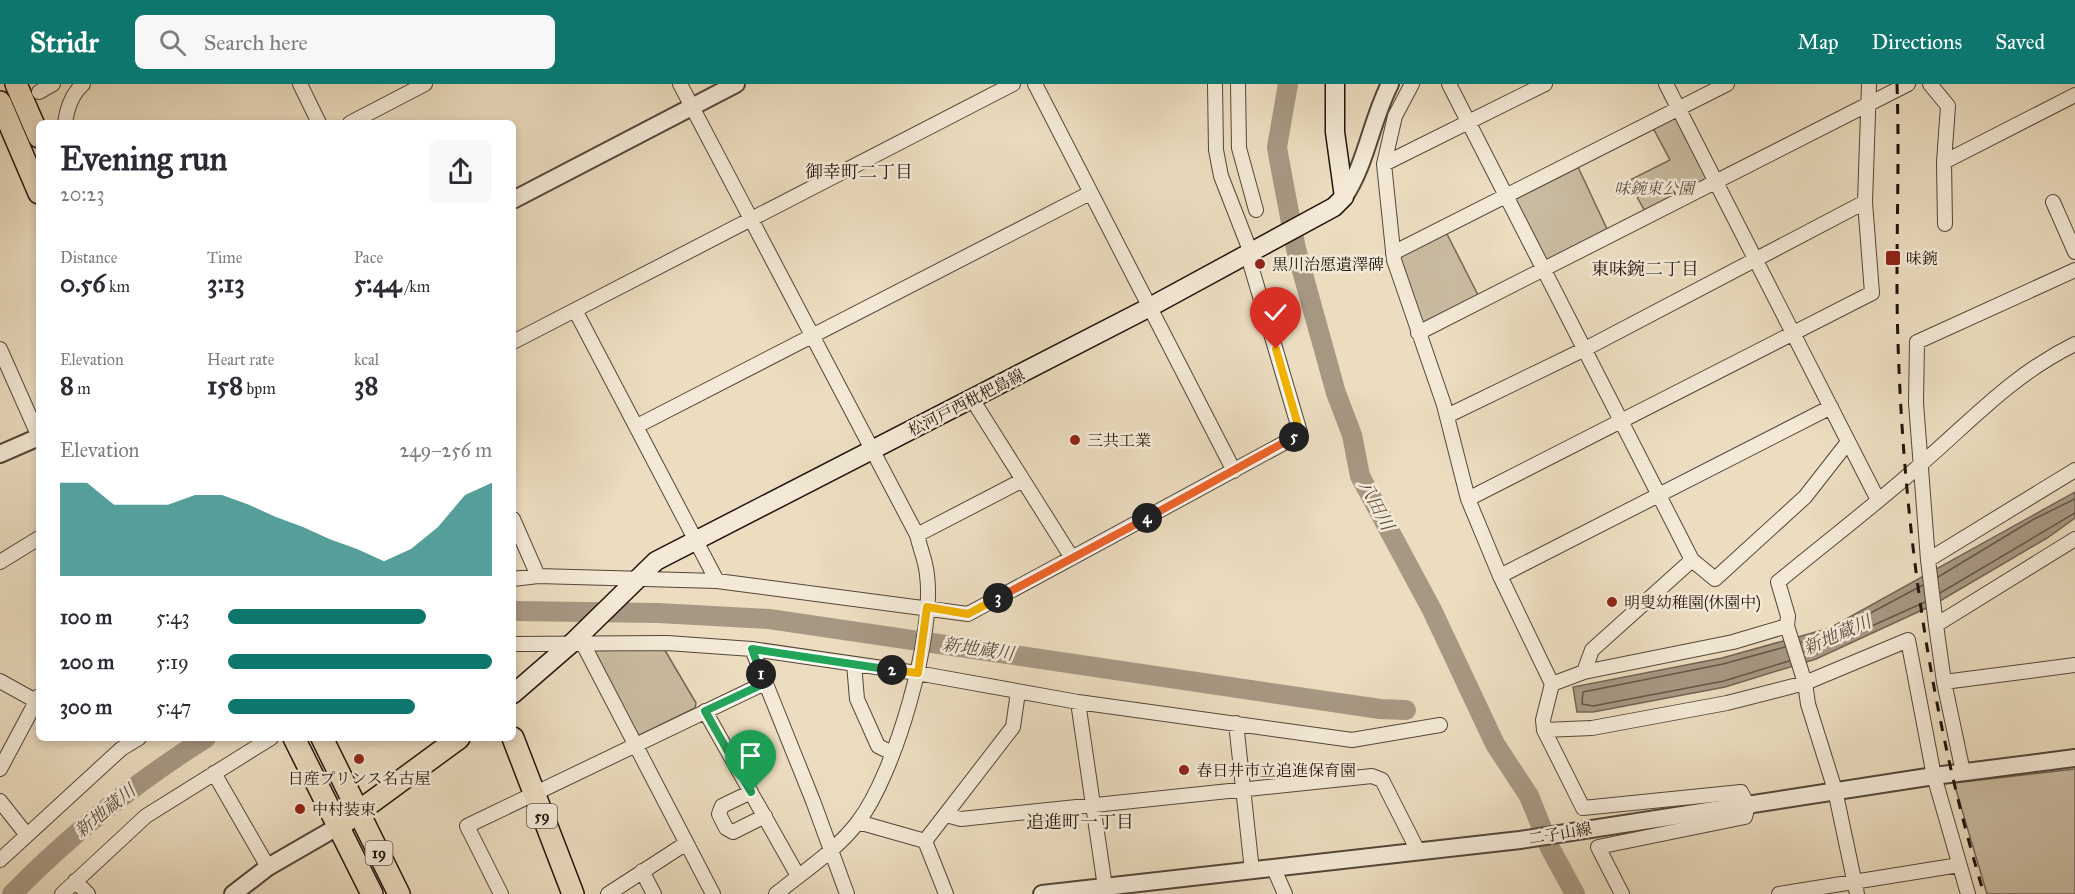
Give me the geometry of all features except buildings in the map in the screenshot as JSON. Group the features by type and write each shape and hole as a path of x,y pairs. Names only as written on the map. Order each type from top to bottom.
{"main road":[{"path":"16,84 36,130"},
{"path":"1335,84 1339,202"},
{"path":"0,102 36,186"},
{"name":"松河戸西枇杷島線","path":"516,692 579,639 656,561 1150,307 1256,251 1339,202"},
{"name":"19","path":"296,741 372,894"},
{"name":"19","path":"323,741 399,894"},
{"path":"339,826 455,741"},
{"name":"59","path":"514,741 573,894"}],"street":[{"path":"39,92 53,84"},
{"path":"66,120 76,91 84,84"},
{"path":"300,84 318,120"},
{"path":"356,120 425,84"},
{"path":"680,84 917,535 927,575 927,607 918,673 883,780 858,822 830,850 776,894"},
{"path":"516,198 736,84"},
{"path":"516,340 1013,84"},
{"path":"1035,84 1234,471"},
{"path":"516,579 538,576 634,581 717,581 968,614 1234,471 1300,432 1251,266 1256,251 1221,176 1216,150 1215,84"},
{"path":"1238,84 1239,148 1256,210"},
{"path":"1339,202 1357,177 1382,100 1390,84"},
{"path":"1412,84 1395,116 1384,164 1393,253 1402,290 1447,416 1468,499 1500,576 1552,684 1543,720 1544,730 1583,808 1742,792 1748,806 1744,817 1598,847 1622,894"},
{"path":"1449,84 1692,560 1715,579 1805,497 1848,442"},
{"path":"1384,164 1545,84"},
{"path":"1666,84 1878,501"},
{"path":"1393,253 1727,84"},
{"path":"1468,499 1623,422 1872,293 1870,242 1865,202 1869,84"},
{"path":"1418,333 1908,84"},
{"path":"1930,84 1948,106 1944,162 1946,224"},
{"path":"1944,162 2075,95"},
{"path":"637,426 1090,193"},
{"path":"1447,416 1585,349 1865,202"},
{"path":"2053,202 2075,252"},
{"path":"1963,772 1944,682 1928,560 1916,403 1917,342 2075,270"},
{"path":"575,310 717,581"},
{"path":"1856,889 1835,790 1808,704 1804,680 1788,629 1788,616 1778,582 1920,466 1995,395 2053,354 2075,344"},
{"path":"0,349 36,430"},
{"path":"972,399 1072,558"},
{"path":"1500,576 1831,407"},
{"path":"0,454 36,438"},
{"path":"1928,560 2075,470"},
{"path":"917,535 1023,480"},
{"path":"516,526 538,576"},
{"path":"1936,625 2075,539"},
{"path":"0,562 36,540"},
{"path":"1584,672 1592,650 1692,560"},
{"path":"1552,684 1584,672 1788,629"},
{"path":"579,639 713,894"},
{"path":"516,644 579,639 752,649 918,673 1078,702 1352,740 1440,725"},
{"path":"1544,730 1593,728 1727,703 1804,680 1908,640 1934,776 1968,894"},
{"path":"752,649 847,894"},
{"path":"854,664 857,699 878,746 892,753"},
{"path":"1944,682 2075,665"},
{"path":"0,681 36,698"},
{"path":"501,894 467,826 765,683"},
{"path":"925,842 1013,727 1018,692"},
{"path":"1078,702 1104,891"},
{"path":"0,769 36,703"},
{"path":"705,711 798,876"},
{"path":"1236,723 1251,871"},
{"path":"0,860 121,749 134,741"},
{"path":"62,894 146,816 266,741"},
{"name":"二子山線","path":"1042,894 1104,891 1523,839 1571,830 1748,806 1835,790 2075,758"},
{"path":"213,773 268,867"},
{"path":"946,815 961,819 1372,776 1382,780 1418,851"},
{"path":"751,792 722,806 719,814 726,828 733,832 765,816"},
{"path":"0,801 26,834"},
{"path":"858,822 925,842"},
{"path":"239,892 268,867 339,826"},
{"path":"925,842 946,894"},
{"path":"608,894 685,844"},
{"path":"1779,894 1856,889 1959,865"},
{"path":"1274,869 1285,894"},
{"path":"642,871 654,894"},
{"path":"75,881 88,894"}],"green space":[{"name":"味鋺東公園","path":"1672,117 1677,118 1708,178 1705,182 1646,213 1628,181 1670,160 1652,126"},
{"path":"1578,167 1607,229 1546,262 1513,198"},
{"path":"1446,232 1479,297 1425,323 1420,322 1398,260 1400,255"},
{"path":"663,647 696,703 695,708 640,735 635,733 591,649"},
{"path":"2075,769 2075,894 1987,894 1954,783"}],"water":[{"path":"2075,492 2075,518 2047,538 1933,605 1816,659 1725,687 1593,712 1577,712 1573,687 1722,658 1830,628"}],"waterway":[{"name":"八田川","path":"1288,84 1277,147 1279,159 1296,249 1336,393 1352,435 1360,476 1432,610 1495,744 1529,796 1550,848 1575,894"},
{"name":"新地蔵川","path":"516,611 658,613 769,619 1380,709 1406,710"},
{"name":"新地蔵川","path":"12,894 104,810 201,741"}],"railway":[{"path":"1897,84 1898,343 1906,483 1923,622 1935,690 1965,827 1984,894"}],"place":[{"name":"味鋺","path":"1893,258"},
{"name":"黒川治愿遺澤碑","path":"1260,264"},
{"name":"三共工業","path":"1075,440"},
{"name":"明叟幼稚園(休園中)","path":"1612,602"},
{"name":"日産プリンス名古屋","path":"359,759"},
{"name":"春日井市立追進保育園","path":"1184,770"},
{"name":"中村装束","path":"300,809"}],"district":[{"name":"御幸町二丁目","path":"859,172"},
{"name":"東味鋺二丁目","path":"1645,269"},
{"name":"追進町一丁目","path":"1080,822"}],"route":[{"path":"751,792 705,711 765,683 752,649 918,673 927,607 968,614 1234,471 1282,442 1297,436 1300,432 1276,349"}]}
